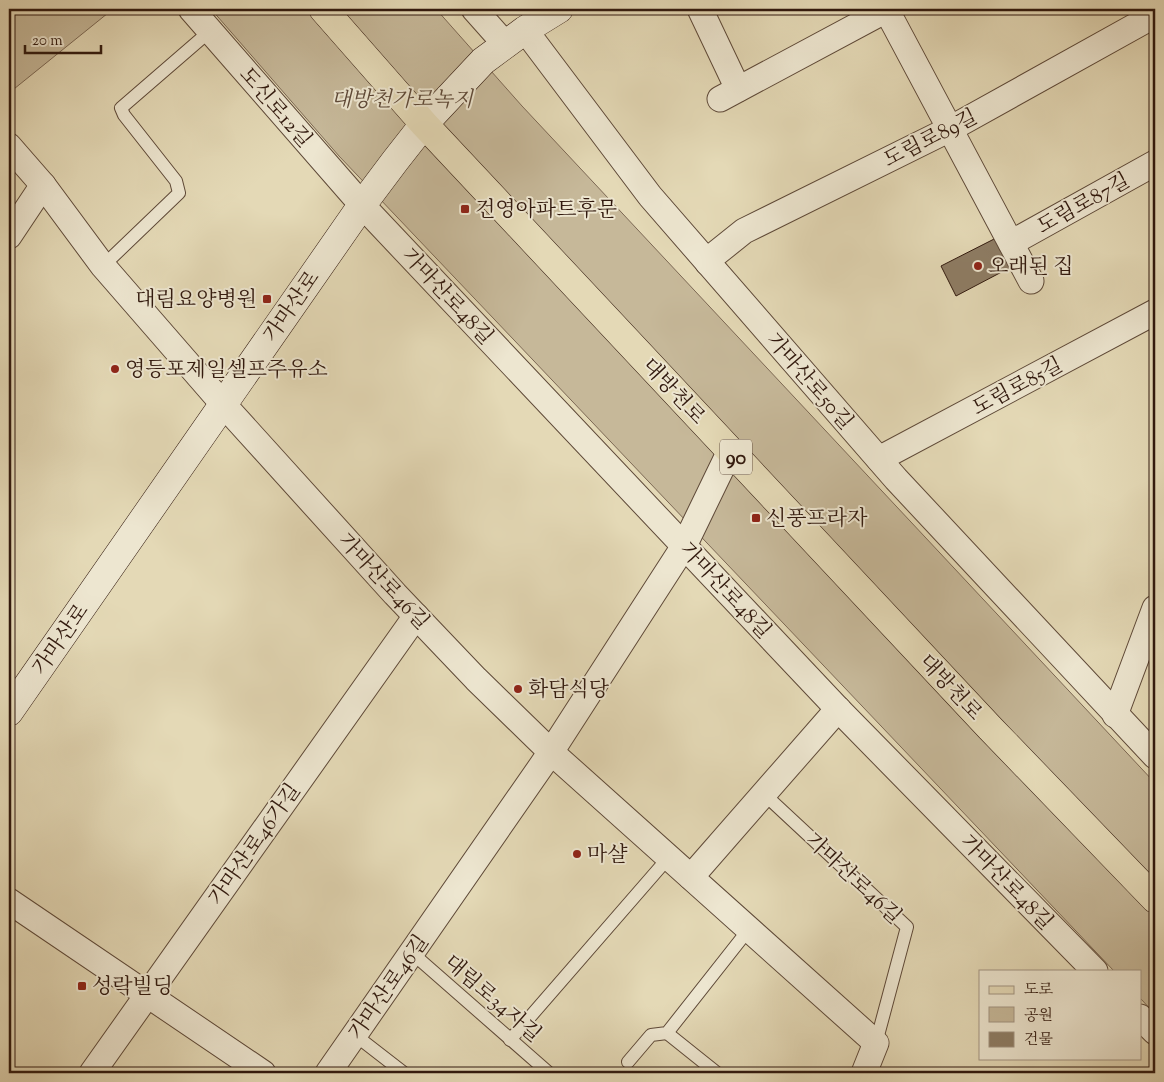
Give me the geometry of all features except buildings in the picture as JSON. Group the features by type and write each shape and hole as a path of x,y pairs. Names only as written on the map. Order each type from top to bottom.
{"main road":[{"name":"대방천로","path":"323,9 424,124 990,728 1155,899"},
{"name":"가마산로","path":"9,712 394,161 424,124 483,61 559,9"}],"street":[{"name":"도신로12길","path":"191,9 362,205"},
{"name":"가마산로50길","path":"474,9 516,37 650,196 878,459 1155,756"},
{"path":"700,9 729,94 887,9 1031,281"},
{"name":"도림로89길","path":"708,263 744,230 950,129 1155,15"},
{"name":"가마산로46길","path":"9,146 44,185 103,266 223,404 416,616 476,679 551,752 876,1043"},
{"name":"도림로87길","path":"1011,243 1155,163"},
{"path":"9,236 44,185"},
{"name":"가마산로48길","path":"362,205 838,709 1094,970"},
{"name":"도림로85길","path":"878,459 1155,312"},
{"name":"가마산로46길","path":"328,1073 551,752 684,546 730,451"},
{"path":"1115,715 1155,608"},
{"name":"가마산로46가길","path":"92,1073 416,616"},
{"path":"691,877 838,709"},
{"path":"9,901 263,1073"},
{"path":"1142,1019 1155,1032"},
{"path":"864,1073 876,1043"}],"lane":[{"path":"103,266 179,193 176,181 120,108 210,31"},
{"name":"가마산로46길","path":"764,794 907,927 876,1043"},
{"path":"510,1040 669,858"},
{"path":"628,1062 651,1035 668,1033 749,929"},
{"name":"대림로34자길","path":"412,953 548,1073"},
{"path":"668,1033 717,1073"},
{"path":"355,1035 404,1073"}],"green space":[{"path":"9,9 113,9 9,93"},
{"name":"대방천가로녹지","path":"211,9 436,9 522,106 1155,783 1155,1014 1142,1000 1142,970 1113,970 339,156"}],"place":[{"name":"건영아파트후문","path":"465,209"},
{"name":"오래된 집","path":"978,266"},
{"name":"대림요양병원","path":"267,299"},
{"name":"영등포제일셀프주유소","path":"115,369"},
{"name":"신풍프라자","path":"756,518"},
{"name":"화담식당","path":"518,689"},
{"name":"마샬","path":"577,854"},
{"name":"성락빌딩","path":"82,986"}]}
